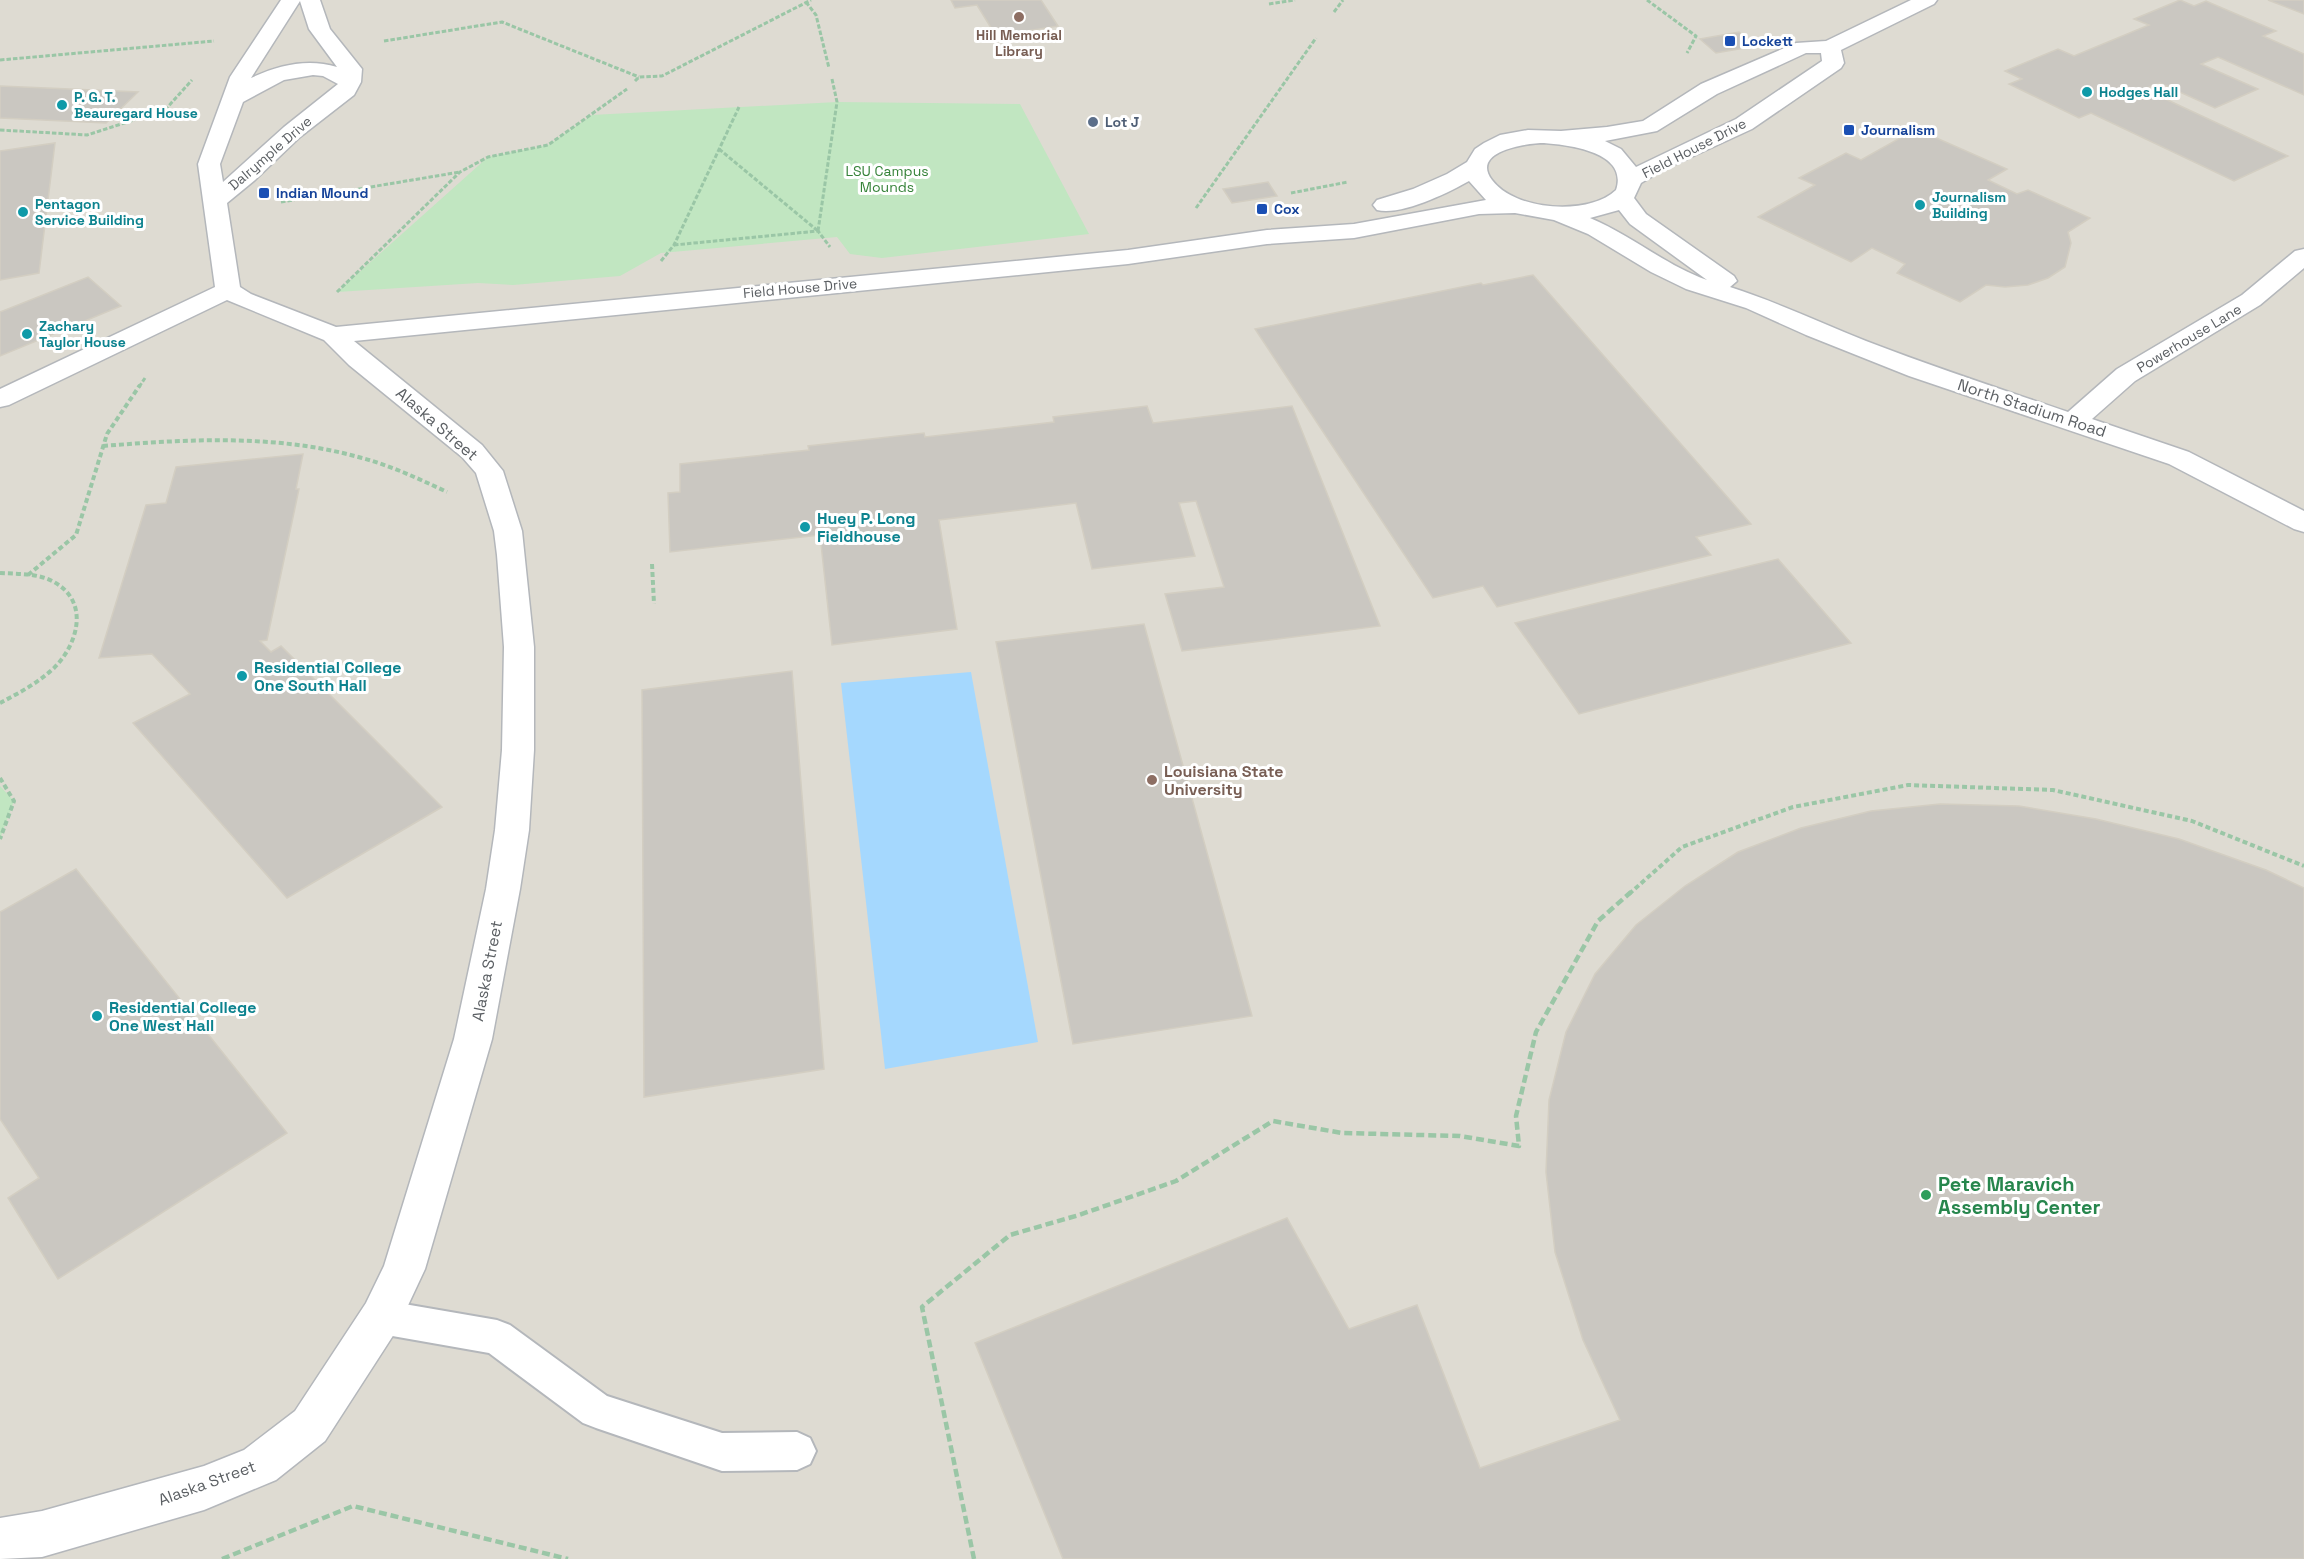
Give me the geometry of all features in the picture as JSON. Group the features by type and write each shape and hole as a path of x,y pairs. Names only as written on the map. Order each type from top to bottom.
{"street":[{"name":"Dalrymple Drive","path":"228,290 209,164 241,77 291,0"},
{"path":"233,99 253,84 284,73 324,70 350,82 351,69 322,36 314,19 310,0"},
{"path":"1564,137 1607,134 1649,126 1709,89 1803,47 1830,47 1927,0"},
{"name":"Field House Drive","path":"1625,189 1655,165 1744,124 1833,63 1830,47"},
{"name":"Dalrymple Drive","path":"216,207 292,132 346,90 350,82"},
{"name":"Field House Drive","path":"1268,237 1334,216 1428,193 1477,166 1482,154 1505,141 1544,136 1564,137"},
{"name":"North Stadium Road","path":"1564,137 1594,145 1615,157 1624,165 1629,174 1625,189 1638,219 1755,303"},
{"path":"1477,166 1479,178 1486,188 1502,200 1518,206 1556,213 1593,211 1615,202 1625,189"},
{"name":"Field House Drive","path":"333,335 1128,257 1268,237 1354,231 1479,207 1518,206"},
{"name":"North Stadium Road","path":"1556,213 1596,229 1660,267 1695,284 1755,303 1815,330 1918,370 2179,458 2304,523"},
{"name":"Powerhouse Lane","path":"2074,422 2126,375 2251,300 2304,256"},
{"path":"0,399 228,290"},
{"name":"Alaska Street","path":"0,1541 42,1534 204,1488 260,1466 310,1426 381,1317 404,1269 476,1027 503,889 512,830 518,750 519,647 508,531 489,471 472,451 358,359 333,335 242,299 228,290"}],"lane":[{"path":"381,1317 497,1337 596,1410 722,1452 797,1450"}],"path":[{"path":"1269,4 1295,0"},
{"path":"1334,12 1343,0"},
{"path":"1647,0 1696,36 1687,55"},
{"path":"635,81 639,77 662,76 808,1 816,15 829,68"},
{"path":"1202,211 1192,213 1316,38"},
{"path":"818,231 837,102 832,79"},
{"path":"216,207 460,171 488,158 548,145 627,88"},
{"path":"739,107 674,245 818,231"},
{"path":"0,130 87,135 165,110"},
{"path":"719,149 818,231 831,248"},
{"path":"337,292 460,171"},
{"path":"1283,195 1344,182 1353,183"},
{"path":"28,575 76,535 107,434 146,376"},
{"path":"103,446 239,439 293,443 342,451 391,466 455,497"},
{"path":"652,564 654,604"},
{"path":"0,573 28,575 54,582 72,596 80,615 75,638 60,661 34,683 0,703"},
{"path":"0,778 14,801 0,839"},
{"path":"974,1559 922,1307 1010,1235 1079,1215 1176,1181 1273,1121 1342,1133 1460,1136 1519,1146 1516,1116 1536,1032 1598,921 1682,847 1793,807 1908,785 1919,785 2053,790 2192,821 2304,866"},
{"path":"222,1559 353,1506 567,1559"}],"shaded area":[{"name":"Louisiana State University","path":"0,0 2304,0 2304,1559 0,1559"}],"green space":[{"name":"LSU Campus Mounds","path":"837,102 1020,104 1089,234 882,258 850,254 837,237 661,253 620,276 513,285 478,283 337,292 488,157 548,145 592,115"},
{"path":"0,786 14,801 0,839"}],"water":[{"path":"971,672 1038,1042 885,1069 841,683"}],"building":[{"name":"Hill Memorial Library","path":"951,0 1041,0 1058,26 996,36 977,5 955,8"},
{"name":"Hodges Hall","path":"2180,0 2194,6 2206,1 2276,31 2263,36 2304,54 2304,95 2218,57 2201,64 2258,89 2215,108 2160,83 2144,89 2288,156 2234,181 2091,113 2079,118 2009,84 2022,79 2005,71 2058,49 2074,56 2149,25 2134,19"},
{"path":"2268,0 2304,0 2304,14"},
{"path":"1739,32 1756,46 1716,53 1700,39"},
{"name":"P. G. T. Beauregard House","path":"0,86 138,92 106,123 0,118"},
{"name":"Journalism Building","path":"1916,129 2007,169 1988,180 2017,194 2028,190 2090,218 2068,232 2071,243 2065,267 2048,278 2028,285 2005,287 1986,285 1960,302 1897,273 1905,264 1872,248 1851,262 1758,217 1815,185 1799,178 1846,153 1861,160"},
{"name":"Pentagon Service Building","path":"55,143 39,273 0,280 0,151"},
{"path":"1268,182 1277,196 1232,203 1223,189"},
{"path":"1533,275 1751,524 1696,537 1711,555 1497,607 1483,586 1433,598 1255,329 1481,283 1483,285"},
{"name":"Zachary Taylor House","path":"88,277 121,306 0,356 0,312"},
{"name":"Huey P. Long Fieldhouse","path":"1147,406 1153,423 1292,406 1380,626 1182,651 1165,594 1224,587 1196,501 1179,503 1195,556 1092,569 1076,503 939,520 957,629 832,645 820,535 670,552 668,493 680,492 680,464 809,450 808,446 924,433 925,437 1054,422 1053,417"},
{"name":"Residential College One South Hall","path":"303,454 296,489 299,489 267,640 260,641 271,652 281,646 442,807 287,898 133,723 190,694 152,654 99,658 146,505 166,503 176,467"},
{"path":"1778,559 1851,643 1579,714 1515,623"},
{"path":"1144,624 1252,1016 1073,1044 996,642"},
{"path":"792,671 824,1069 644,1097 642,690"},
{"name":"Pete Maravich Assembly Center","path":"1940,804 2019,806 2096,819 2179,839 2266,870 2304,888 2304,1559 1063,1559 975,1343 1287,1218 1349,1329 1417,1305 1480,1468 1620,1420 1583,1340 1555,1252 1546,1172 1549,1100 1566,1032 1595,974 1636,925 1685,886 1738,852 1801,828 1871,811"},
{"name":"Residential College One West Hall","path":"76,869 287,1133 58,1279 8,1198 39,1178 0,1119 0,912"}],"place":[{"name":"Hill Memorial Library","path":"1019,17"},
{"name":"Lockett","path":"1730,41"},
{"name":"Hodges Hall","path":"2087,92"},
{"name":"P. G. T. Beauregard House","path":"62,105"},
{"name":"Lot J","path":"1093,122"},
{"name":"Journalism","path":"1849,130"},
{"name":"Indian Mound","path":"264,193"},
{"name":"Journalism Building","path":"1920,205"},
{"name":"Cox","path":"1262,209"},
{"name":"Pentagon Service Building","path":"23,212"},
{"name":"Zachary Taylor House","path":"27,334"},
{"name":"Huey P. Long Fieldhouse","path":"805,527"},
{"name":"Residential College One South Hall","path":"242,676"},
{"name":"Louisiana State University","path":"1152,780"},
{"name":"Residential College One West Hall","path":"97,1016"},
{"name":"Pete Maravich Assembly Center","path":"1926,1195"}]}
